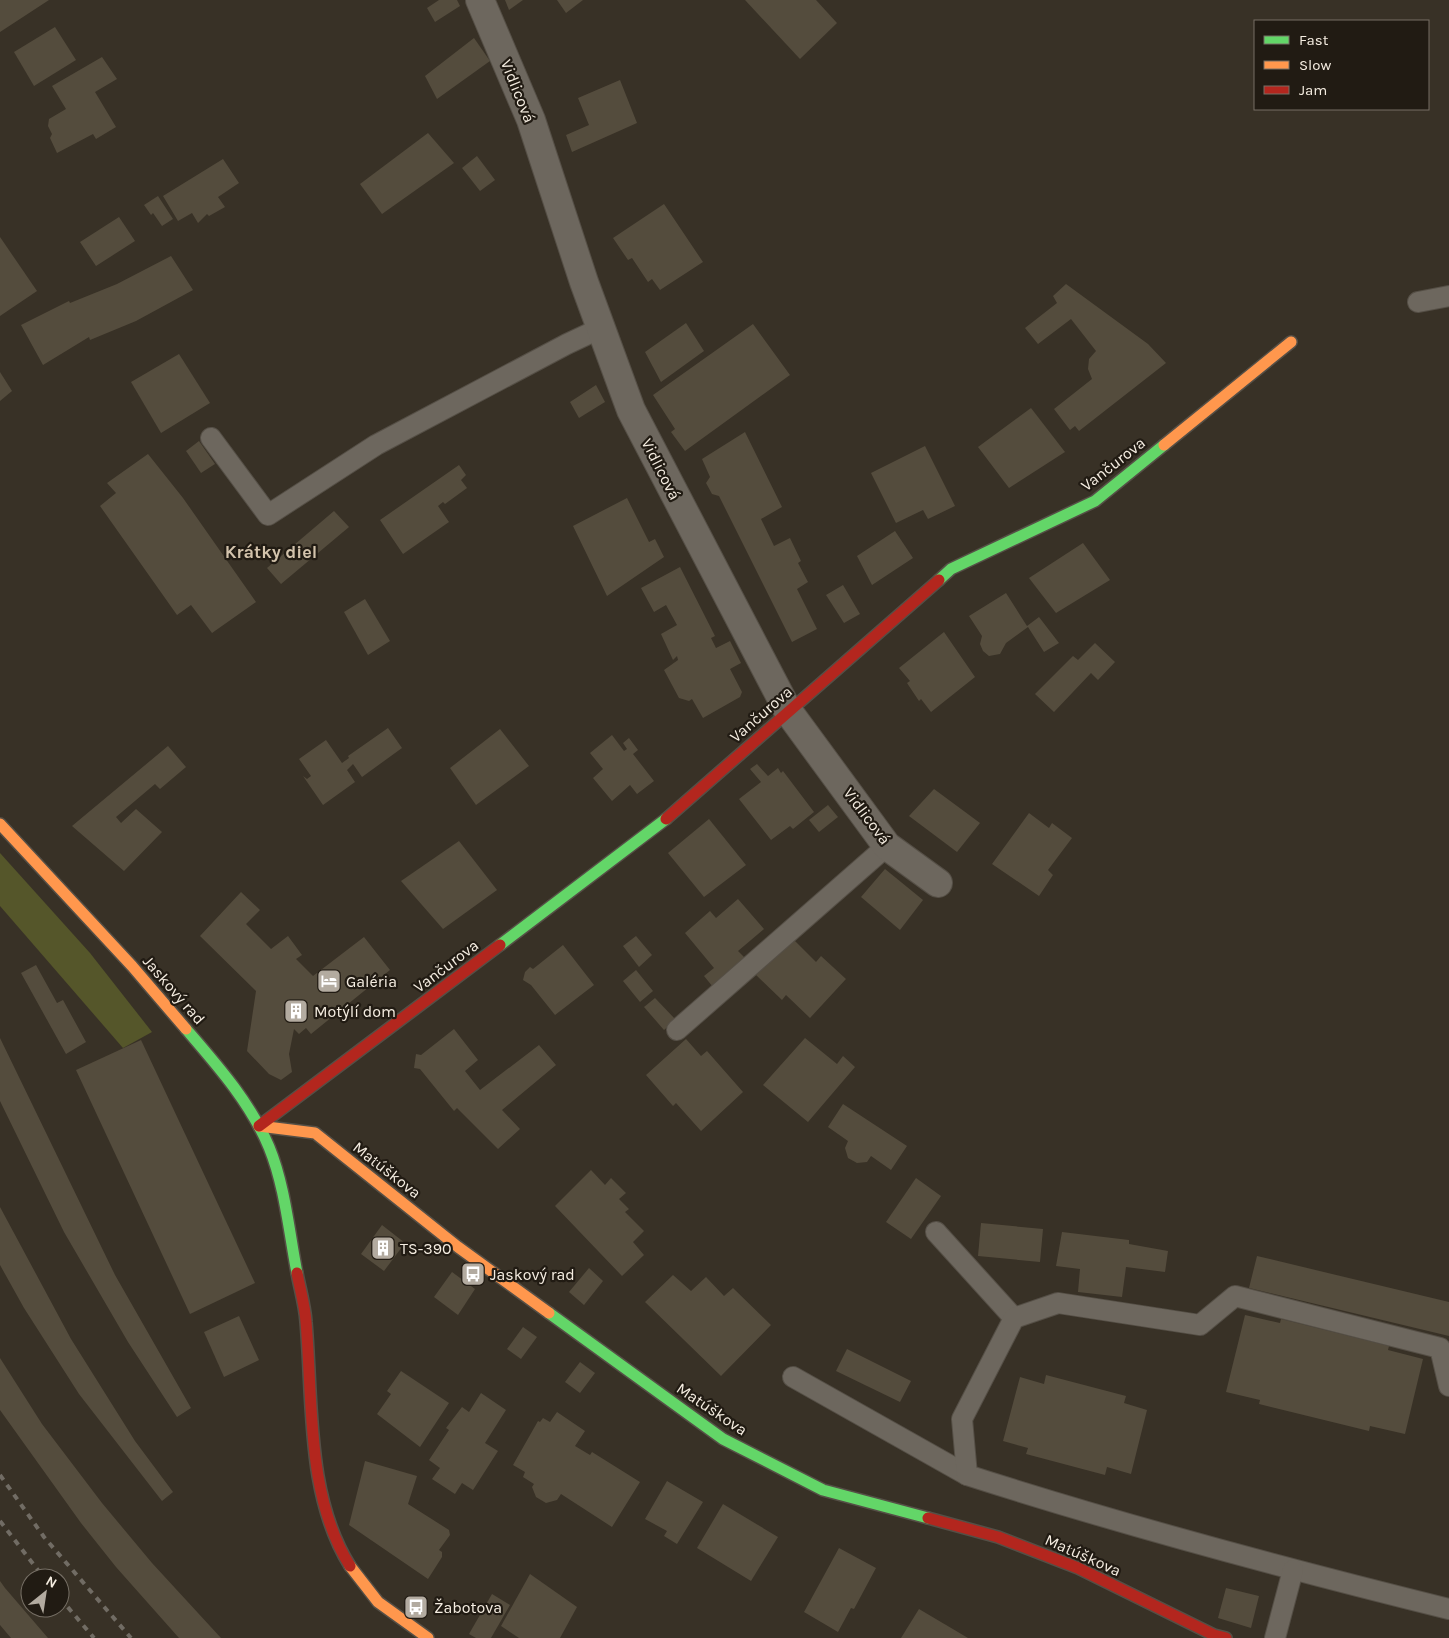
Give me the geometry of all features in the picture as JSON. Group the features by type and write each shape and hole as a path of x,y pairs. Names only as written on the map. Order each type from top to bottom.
{"street":[{"name":"Vidlicová","path":"480,0 530,120 631,410 788,711 887,846 938,883"},
{"name":"Vančurova","path":"259,1126 648,834 951,569 1095,501 1291,342"},
{"name":"Jaskový rad","path":"0,824 157,995 233,1084 259,1126 275,1164 306,1319 319,1490 325,1517 347,1561 373,1597 428,1638"},
{"name":"Matúškova","path":"259,1126 315,1133 458,1247 723,1439 823,1490 998,1537 1078,1568 1214,1635 1226,1638"}],"lane":[{"path":"1418,302 1449,296"},
{"path":"211,438 268,515 376,446 567,344 601,328"},
{"path":"677,1030 887,846"},
{"path":"936,1232 1014,1318"},
{"path":"967,1475 962,1419 1014,1318 1058,1303 1200,1325 1235,1296 1440,1348 1449,1386"},
{"path":"793,1377 967,1475 1081,1512 1293,1570 1449,1609"},
{"path":"1275,1638 1293,1570"}],"shaded area":[{"path":"0,853 90,953 152,1032 123,1048 0,906"}],"building":[{"path":"0,0 49,0 0,32"},
{"path":"439,0 457,0 460,6 435,22 427,8"},
{"path":"505,0 523,0 509,10"},
{"path":"557,0 583,0 566,13"},
{"path":"745,0 816,0 837,23 800,59"},
{"path":"55,27 76,60 34,86 14,52"},
{"path":"474,38 490,61 437,99 425,76"},
{"path":"102,57 117,79 95,92 116,127 96,139 93,134 57,153 50,138 52,134 48,126 49,119 66,109 52,86"},
{"path":"620,80 637,123 572,152 566,135 589,125 578,98"},
{"path":"428,133 454,163 382,214 360,184"},
{"path":"477,156 495,180 480,191 462,168"},
{"path":"223,159 239,183 218,197 225,207 209,216 207,214 198,223 192,213 178,221 163,196"},
{"path":"158,196 173,219 162,226 153,213 151,215 144,205"},
{"path":"664,204 703,262 660,290 652,279 648,282 632,258 628,260 613,238"},
{"path":"119,217 135,241 96,266 80,242"},
{"path":"0,237 37,291 0,316"},
{"path":"171,256 193,290 136,321 90,340 89,337 43,365 21,325 69,301 70,303 117,284"},
{"path":"1066,284 1148,344 1166,363 1079,431 1075,426 1070,430 1054,409 1092,379 1088,369 1089,359 1096,351 1071,319 1038,344 1025,328 1057,303 1053,296"},
{"path":"686,323 704,351 661,382 645,352"},
{"path":"753,324 790,375 685,451 671,432 675,429 653,395"},
{"path":"179,354 210,403 161,433 131,382"},
{"path":"0,372 12,391 0,401"},
{"path":"596,385 605,402 579,418 570,402"},
{"path":"1031,408 1065,452 1009,488 978,447"},
{"path":"745,432 782,507 761,519 774,546 790,538 801,561 798,563 808,582 797,589 817,629 792,642 719,496 712,494 706,483 710,477 702,459"},
{"path":"199,441 215,464 201,473 186,451"},
{"path":"925,446 955,506 928,519 923,510 896,523 871,473"},
{"path":"148,454 183,498 256,602 212,633 191,605 177,615 100,506 116,493 107,483"},
{"path":"459,465 466,475 461,480 467,488 445,504 443,502 438,506 449,522 403,554 380,520"},
{"path":"627,498 649,542 655,539 664,557 607,596 573,526"},
{"path":"334,511 349,527 281,584 267,568"},
{"path":"895,531 913,558 872,585 857,556"},
{"path":"1083,543 1110,580 1056,613 1029,578"},
{"path":"680,567 715,636 711,638 716,648 730,641 741,663 730,669 742,692 740,697 703,718 692,699 689,701 679,698 664,670 678,660 677,656 673,660 661,634 677,625 666,605 654,612 641,588"},
{"path":"843,585 860,614 844,623 826,595"},
{"path":"1006,593 1027,626 1039,617 1059,643 1044,652 1028,627 1006,643 1000,654 989,656 983,651 980,644 982,636 969,616"},
{"path":"365,599 390,641 368,655 344,612"},
{"path":"944,632 975,677 931,712 921,699 919,701 907,683 910,681 899,668"},
{"path":"1095,643 1115,662 1098,680 1091,673 1054,712 1035,694 1073,656 1078,660"},
{"path":"388,728 402,748 362,777 353,764 347,770 355,782 323,805 303,776 307,779 311,776 299,759 326,740 342,763 349,758 348,756"},
{"path":"500,729 529,766 476,805 450,768"},
{"path":"612,735 624,751 627,749 623,743 629,738 638,750 633,754 654,781 637,794 630,785 612,801 593,778 603,769 590,753"},
{"path":"168,746 186,767 160,789 155,784 116,817 121,823 136,809 162,832 124,871 72,826"},
{"path":"757,764 768,776 778,768 781,773 783,771 814,812 793,829 790,826 771,840 739,799 761,782 750,769"},
{"path":"934,789 980,823 957,852 909,816"},
{"path":"828,805 838,817 819,832 809,820"},
{"path":"1029,813 1049,828 1052,823 1072,838 1048,870 1053,875 1039,896 992,864"},
{"path":"709,819 746,865 704,897 668,853"},
{"path":"459,841 497,890 443,929 401,881"},
{"path":"885,869 923,900 900,930 861,897"},
{"name":"Motýlí dom","path":"241,892 260,910 246,924 271,949 288,936 302,955 296,959 313,976 364,937 390,970 311,1034 306,1028 299,1034 294,1029 289,1054 292,1072 281,1080 269,1074 247,1051 256,991 200,936"},
{"path":"738,899 764,929 738,951 746,959 713,987 704,976 714,968 685,933 710,911 716,918"},
{"path":"636,936 652,955 639,967 623,946"},
{"path":"792,938 816,962 821,956 846,979 810,1018 786,995 782,1000 756,975"},
{"path":"563,945 594,985 555,1015 531,985 523,980 525,972 530,967 533,969"},
{"path":"36,965 57,1003 63,1000 86,1042 66,1054 21,973"},
{"path":"636,970 653,991 640,1002 623,981"},
{"path":"655,998 676,1020 664,1030 644,1007"},
{"path":"454,1029 478,1060 465,1071 480,1090 539,1045 556,1065 502,1110 520,1129 498,1149 457,1108 454,1111 420,1069 414,1068 416,1054 421,1055"},
{"path":"0,1038 115,1275 191,1408 177,1417 128,1342 64,1232 0,1101"},
{"path":"805,1038 837,1064 843,1056 855,1067 808,1122 763,1085"},
{"path":"686,1039 701,1056 707,1051 743,1092 701,1131 676,1103 673,1106 646,1075"},
{"path":"141,1040 255,1283 190,1314 76,1070"},
{"path":"843,1104 907,1146 891,1170 871,1156 867,1162 857,1163 848,1158 845,1148 848,1141 828,1127"},
{"path":"591,1170 605,1185 611,1178 626,1193 619,1199 629,1209 625,1212 644,1231 633,1242 644,1255 622,1276 555,1206"},
{"path":"916,1178 941,1196 911,1239 886,1222"},
{"path":"0,1207 71,1339 135,1441 173,1492 162,1501 79,1394 24,1308 0,1265"},
{"path":"981,1223 1043,1229 1040,1262 978,1256"},
{"name":"TS-390","path":"382,1225 405,1243 384,1271 361,1254"},
{"path":"1062,1232 1129,1240 1129,1244 1168,1251 1165,1272 1126,1267 1122,1297 1078,1292 1080,1269 1056,1266"},
{"path":"1257,1256 1449,1302 1449,1336 1249,1288"},
{"path":"589,1268 603,1281 584,1305 569,1292"},
{"path":"452,1272 475,1289 458,1315 434,1297"},
{"path":"673,1275 691,1291 706,1277 724,1296 733,1288 771,1325 721,1376 645,1302"},
{"path":"1245,1315 1280,1323 1281,1319 1389,1346 1388,1350 1423,1359 1405,1434 1370,1426 1369,1431 1259,1404 1260,1400 1226,1392"},
{"path":"239,1316 259,1360 224,1377 204,1332"},
{"path":"523,1327 537,1337 521,1359 507,1349"},
{"path":"847,1349 911,1381 900,1402 836,1371"},
{"path":"0,1358 42,1424 102,1503 152,1563 221,1638 179,1638 116,1567 81,1523 0,1410"},
{"path":"580,1362 595,1373 580,1393 565,1382"},
{"path":"401,1371 449,1403 420,1447 377,1414 391,1394 387,1391"},
{"path":"1046,1375 1126,1396 1124,1403 1147,1410 1131,1474 1107,1467 1105,1475 1026,1454 1028,1448 1003,1441 1020,1377 1044,1384"},
{"path":"481,1393 506,1410 485,1443 498,1451 473,1490 462,1483 455,1494 432,1479 440,1468 429,1460 449,1430 446,1428 462,1407 469,1412"},
{"path":"557,1412 585,1431 575,1446 590,1455 592,1452 640,1482 612,1527 561,1494 557,1500 546,1503 536,1497 532,1487 534,1484 523,1477 525,1472 513,1465 538,1421 540,1422 543,1418 550,1422"},
{"path":"365,1461 417,1476 408,1504 449,1530 450,1535 439,1550 442,1552 442,1557 428,1579 349,1525"},
{"path":"667,1481 703,1502 677,1544 664,1536 667,1531 645,1519"},
{"path":"723,1504 778,1537 751,1581 697,1548"},
{"path":"839,1548 876,1568 854,1609 851,1608 838,1632 804,1612"},
{"path":"530,1574 577,1607 560,1638 519,1638 501,1626"},
{"path":"0,1581 20,1605 20,1618 31,1618 48,1638 11,1638 0,1625"},
{"path":"1226,1588 1259,1596 1251,1628 1218,1618"},
{"path":"492,1594 510,1605 491,1638 476,1638 469,1634"},
{"path":"919,1609 968,1638 901,1638"}],"railway":[{"path":"0,1475 44,1537 131,1638"},
{"path":"0,1521 36,1568"},
{"path":"70,1610 94,1638"}],"traffic: fast":[{"path":"939,580 951,569 1095,501 1164,445"},
{"path":"500,945 666,819"},
{"path":"186,1029 243,1099 269,1147 283,1193 297,1273"},
{"path":"549,1313 723,1439 823,1490 928,1518"}],"traffic: slow":[{"path":"1164,445 1291,342"},
{"path":"0,824 132,966 186,1029"},
{"path":"259,1126 315,1133 458,1247 549,1313"},
{"path":"350,1566 378,1602 428,1638"}],"traffic: jam":[{"path":"666,819 939,580"},
{"path":"259,1126 500,945"},
{"path":"297,1273 304,1304 311,1416 319,1479 326,1510 336,1539 350,1566"},
{"path":"928,1518 998,1537 1078,1568 1214,1635 1226,1638"}],"place":[{"name":"Galéria","path":"329,981"},
{"name":"Motýlí dom","path":"296,1011"},
{"name":"TS-390","path":"383,1248"},
{"name":"Jaskový rad","path":"473,1274"},
{"name":"Žabotova","path":"416,1607"}],"district":[{"name":"Krátky diel","path":"271,552"}]}
